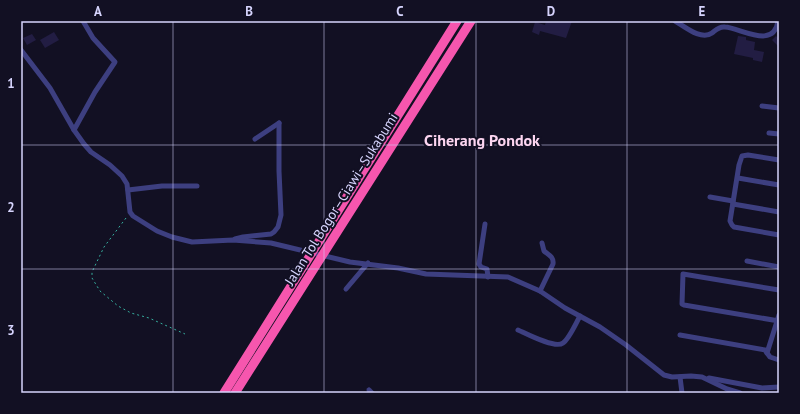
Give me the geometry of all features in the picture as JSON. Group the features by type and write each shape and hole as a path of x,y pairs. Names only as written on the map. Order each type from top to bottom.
{"highway":[{"name":"Jalan Tol Bogor–Ciawi–Sukabumi","path":"224,393 457,21"},
{"name":"Jalan Tol Bogor–Ciawi–Sukabumi","path":"235,393 471,21"}],"street":[{"path":"74,130 95,92 115,62 93,38 83,21"},
{"path":"675,21 702,36 709,35 723,26 751,35 760,36 772,33 777,27 778,21"},
{"path":"21,50 50,88 74,130 91,152 119,172 126,181 130,212 133,216 151,227 176,238 192,242 233,240 271,243 350,262 368,263 426,274 508,277 540,291 565,308 617,338 664,375 672,377 691,376 720,379 762,388 779,387"},
{"path":"762,106 779,108"},
{"path":"233,240 243,237 270,234 274,232 280,220 280,123 255,139"},
{"path":"769,132 779,134"},
{"path":"779,160 748,155 742,156 739,165 730,221 732,225 779,235"},
{"path":"738,178 779,185"},
{"path":"128,190 150,187 196,186"},
{"path":"710,197 779,212"},
{"path":"485,224 479,264 481,267 487,269 488,277"},
{"path":"540,291 554,260 544,251 542,243"},
{"path":"747,261 779,267"},
{"path":"346,289 368,263"},
{"path":"767,353 778,318 684,305 682,304 683,274 779,290"},
{"path":"518,330 549,343 559,345 565,341 580,316"},
{"path":"680,335 765,350 770,357 779,360"},
{"path":"680,377 682,393"},
{"path":"702,377 727,389 740,393"}],"path":[{"path":"130,212 104,247 92,272 92,278 100,291 118,306 131,313 149,318 185,334"}],"building":[{"path":"546,21 572,21 566,38 540,31 539,35 532,32 535,22 545,25"},
{"path":"54,32 59,40 45,48 40,40"},
{"path":"32,34 36,40 27,45 23,38"},
{"path":"738,36 746,37 746,40 755,42 754,50 764,52 762,62 753,60 753,58 734,54"},
{"path":"776,36 779,39 779,47 772,40"}],"district":[{"name":"Ciherang Pondok","path":"482,140"}]}
